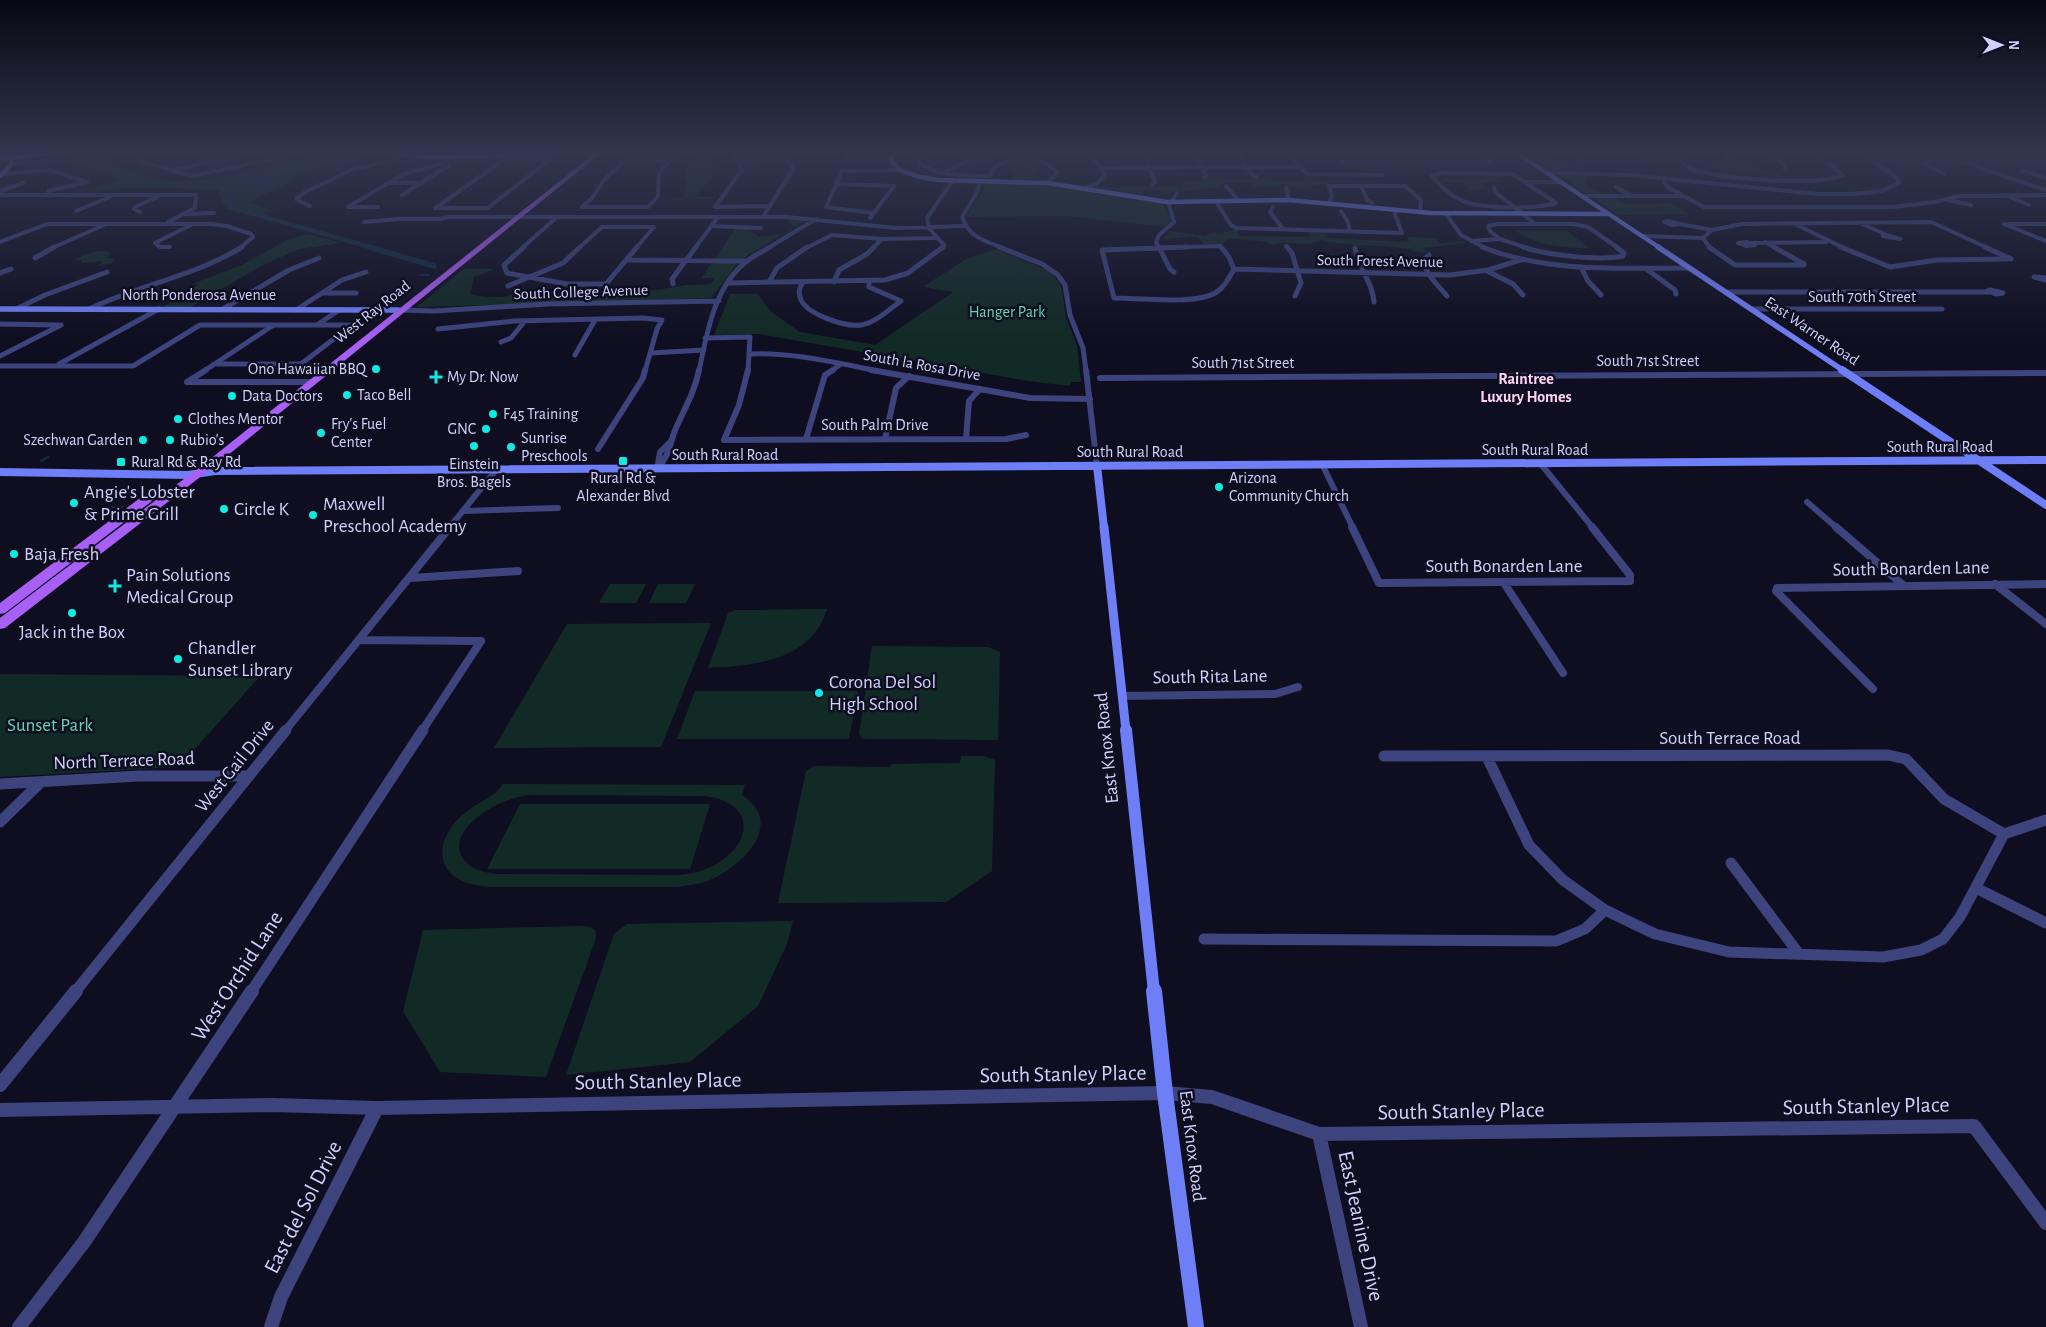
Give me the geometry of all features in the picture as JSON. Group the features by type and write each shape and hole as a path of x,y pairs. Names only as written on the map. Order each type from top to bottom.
{"main road":[{"name":"West Ray Road","path":"0,610 195,472 298,382 398,310 517,215"},
{"name":"West Ray Road","path":"0,625 312,382 398,310 518,215"},
{"name":"East Warner Road","path":"1610,215 2046,505"},
{"name":"North Ponderosa Avenue","path":"0,308 398,310"},
{"name":"South Rural Road","path":"195,472 2046,460"},
{"path":"0,466 195,472"},
{"name":"East Knox Road","path":"1097,466 1165,1093 1196,1327"},
{"path":"0,472 195,472"},
{"path":"19,595 38,596"}],"street":[{"path":"164,224 184,215"},
{"path":"862,225 871,215"},
{"path":"729,283 869,282 897,278 940,253 944,245 935,238 929,228 926,222 928,215"},
{"path":"364,222 398,219 440,219 448,217 763,217 816,219 862,225 929,228 965,226 963,215"},
{"path":"1172,215 1175,220 1157,238 1156,242 1170,269 1174,272"},
{"path":"1225,215 1231,225 1236,228 1402,233 1395,215"},
{"path":"1272,215 1283,229"},
{"path":"1344,215 1350,231"},
{"path":"1447,215 1457,232 1471,241 1493,251 1524,259 1581,267 1690,268"},
{"path":"1525,215 1536,224"},
{"path":"508,286 530,278 563,263 602,227 654,227 606,284 567,284 530,278 507,272 504,265 557,217"},
{"path":"673,284 672,279 718,217"},
{"path":"657,469 672,447 672,440 695,388 705,338 719,300 738,268 816,219"},
{"path":"1860,222 1886,235"},
{"path":"1680,224 1712,230 1742,224 1792,223 1860,222 1931,222 2011,259 1937,260 1890,267 1829,242 1792,223"},
{"path":"0,242 47,224 193,224 227,226 252,234 253,239 248,244 211,263 129,291 89,309"},
{"path":"35,258 108,224"},
{"path":"170,247 160,247 155,243 193,224"},
{"path":"1497,224 1536,224 1573,224 1588,227 1624,252 1623,256 1562,255 1525,248 1500,239 1488,226 1497,224"},
{"path":"2046,224 2004,224 2046,241"},
{"path":"711,226 761,228"},
{"name":"East Knox Road","path":"965,226 982,240 1042,264 1061,278 1067,288 1070,315 1082,341 1097,466"},
{"path":"1642,236 1703,238 1712,230"},
{"path":"769,282 777,268 812,244 832,235 882,239 935,238"},
{"path":"1703,238 1707,246 1735,265 1804,265 1765,242"},
{"path":"834,282 839,270 867,254 882,239"},
{"path":"1471,241 1500,239"},
{"path":"1751,243 1829,242"},
{"path":"1220,246 1229,256 1234,269 1228,282 1213,295 1194,298 1114,298 1102,250 1159,248 1220,246"},
{"path":"1286,246 1292,254 1301,283 1295,296"},
{"path":"1355,248 1357,262 1373,293 1374,302"},
{"path":"1429,255 1424,259 1424,266 1429,275 1447,296"},
{"path":"223,309 289,270 306,261 319,258"},
{"path":"628,260 686,259 746,262"},
{"name":"South Forest Avenue","path":"1234,269 1429,275 1487,271 1508,266 1524,259"},
{"path":"1581,267 1588,281 1601,295"},
{"path":"1645,268 1675,290 1676,294"},
{"path":"0,273 11,269"},
{"path":"1487,271 1513,284 1523,295"},
{"path":"16,308 107,272"},
{"path":"296,310 342,280 366,272"},
{"path":"803,282 799,290 800,299 813,312 843,323 862,325 901,300 876,292 869,288 869,282"},
{"path":"129,291 148,294"},
{"path":"1726,292 1742,294 1760,292 1988,292"},
{"path":"322,293 356,293"},
{"name":"South College Avenue","path":"398,310 719,300"},
{"path":"561,320 573,304"},
{"path":"57,366 159,309"},
{"name":"South 70th Street","path":"1752,309 1942,309"},
{"path":"318,325 339,310"},
{"path":"438,329 461,325 525,321 643,318 662,320 657,329 651,353 639,385 598,449"},
{"path":"575,355 595,320"},
{"path":"502,342 511,338 525,321"},
{"path":"0,324 61,324"},
{"path":"0,356 61,324"},
{"path":"0,366 133,366 200,325 352,325 301,364 214,364"},
{"path":"273,325 187,382 312,382"},
{"path":"705,338 750,337 750,354"},
{"path":"651,353 704,350"},
{"name":"South la Rosa Drive","path":"750,354 772,353 1030,398 1090,399"},
{"name":"South Palm Drive","path":"750,354 744,389 724,440 1006,439 1026,435"},
{"path":"806,439 825,375 841,364"},
{"name":"South 71st Street","path":"1100,378 2046,373"},
{"path":"885,439 896,388 909,376"},
{"path":"966,439 969,401 980,389"},
{"path":"1540,463 1630,575 1630,581"},
{"name":"South Bonarden Lane","path":"1322,464 1378,583 1630,581"},
{"name":"West Gail Drive","path":"0,1085 496,470"},
{"path":"1807,502 1903,585"},
{"path":"464,511 558,508"},
{"path":"410,578 518,571"},
{"path":"1504,583 1563,673"},
{"path":"1995,584 2046,624"},
{"name":"South Bonarden Lane","path":"1872,689 1776,591 1777,588 2046,584"},
{"path":"360,640 481,641"},
{"name":"West Orchid Lane","path":"19,1327 84,1242 176,1106 481,641"},
{"name":"South Rita Lane","path":"1122,696 1275,694 1298,687"},
{"name":"South Terrace Road","path":"1384,756 1487,758 1888,755 1906,759 1944,799 2004,834"},
{"path":"1487,758 1529,845 1563,880 1605,910 1655,934 1729,952 1883,957 1922,950 1943,939 1960,917 2004,834 2046,820"},
{"name":"North Terrace Road","path":"0,784 139,776 249,776"},
{"path":"0,822 40,783"},
{"path":"1731,863 1799,954"},
{"path":"1976,888 2046,922"},
{"path":"1204,939 1556,941 1585,929 1605,910"},
{"name":"South Stanley Place","path":"0,1110 272,1105 377,1108 1165,1093 1212,1097 1319,1134 1974,1126 2046,1223"},
{"name":"East del Sol Drive","path":"271,1327 281,1297 377,1108"},
{"name":"East Jeanine Drive","path":"1319,1134 1361,1327"}],"green space":[{"path":"967,215 1168,215 1171,222 1165,227 1065,216 966,217"},
{"path":"786,218 806,220 742,259 715,258 736,228 747,228 759,237 782,234 794,227"},
{"path":"1234,229 1238,230 1239,236 1309,237 1309,232 1324,233 1326,238 1409,242 1408,237 1434,238 1441,243 1462,241 1468,243 1423,248 1428,252 1424,252 1394,247 1320,240 1308,244 1278,243 1272,245 1267,242 1229,238 1221,244 1204,244 1197,237 1163,239 1171,231 1204,236"},
{"path":"1516,231 1567,231 1589,248 1560,247 1542,243"},
{"path":"308,234 342,243 299,249 259,267 191,307 163,307 198,285 192,284 242,265 287,240"},
{"name":"Hanger Park","path":"996,249 1050,272 1058,281 1062,289 1066,318 1077,345 1081,382 1071,382 1070,386 1028,381 759,334 714,335 730,294 758,294 770,311 800,332 875,345 953,292 923,287 966,259"},
{"path":"109,251 110,255 106,258 115,259 112,263 99,266 97,265 102,263 101,261 81,263 82,261 74,260 92,252"},
{"path":"712,262 738,263 711,298 417,307 463,269 495,269 474,277 470,294 496,297 541,292 578,295 577,297 597,296 603,292 656,290 687,285 711,284 715,278 702,278"},
{"path":"610,584 646,584 636,603 599,603"},
{"path":"658,584 695,584 686,603 649,603"},
{"path":"827,609 819,626 808,640 795,650 761,662 708,668 728,613 735,610"},
{"path":"711,623 661,747 494,748 567,624"},
{"path":"872,646 988,647 1000,652 998,740 863,739 859,734"},
{"name":"Sunset Park","path":"0,674 260,676 179,767 0,777"},
{"path":"695,691 858,691 849,739 677,739"},
{"path":"961,756 984,756 995,760 992,871 946,902 778,903 806,771 814,766 890,767 892,764 960,763"},
{"path":"503,784 745,785 742,795 754,806 760,817 760,829 756,841 738,862 714,878 696,884 677,887 492,887 465,882 453,875 445,865 443,848 445,840 454,824 466,812","holes":["521,796 706,796 724,801 736,809 742,819 744,830 740,841 732,852 721,861 693,873 679,875 498,874 485,872 467,863 461,856 459,848 460,839 475,819 493,806"]},
{"path":"520,804 710,804 690,869 487,869"},
{"path":"793,921 787,944 758,1006 690,1062 566,1075 614,934 627,924"},
{"path":"591,927 595,931 596,938 546,1077 440,1072 403,1011 423,930"}],"waterway":[{"path":"257,215 373,248"},
{"path":"369,247 434,266"},
{"path":"421,275 429,275"},
{"path":"41,461 48,457"},
{"path":"233,463 239,458"},
{"path":"112,507 122,507"}],"place":[{"name":"Ono Hawaiian BBQ","path":"376,369"},
{"name":"My Dr. Now","path":"436,377"},
{"name":"Taco Bell","path":"347,395"},
{"name":"Data Doctors","path":"232,396"},
{"name":"F45 Training","path":"493,414"},
{"name":"Clothes Mentor","path":"178,419"},
{"name":"GNC","path":"486,429"},
{"name":"Fry's Fuel Center","path":"321,433"},
{"name":"Szechwan Garden","path":"143,440"},
{"name":"Rubio's","path":"170,440"},
{"name":"Einstein Bros. Bagels","path":"474,446"},
{"name":"Sunrise Preschools","path":"511,447"},
{"name":"Rural Rd & Alexander Blvd","path":"623,461"},
{"name":"Rural Rd & Ray Rd","path":"121,462"},
{"name":"Arizona Community Church","path":"1219,487"},
{"name":"Angie's Lobster & Prime Grill","path":"74,503"},
{"name":"Circle K","path":"224,509"},
{"name":"Maxwell Preschool Academy","path":"313,515"},
{"name":"Baja Fresh","path":"14,554"},
{"name":"Pain Solutions Medical Group","path":"115,586"},
{"name":"Jack in the Box","path":"72,613"},
{"name":"Chandler Sunset Library","path":"178,659"},
{"name":"Corona Del Sol High School","path":"819,693"}],"district":[{"name":"Raintree Luxury Homes","path":"1526,388"}]}
